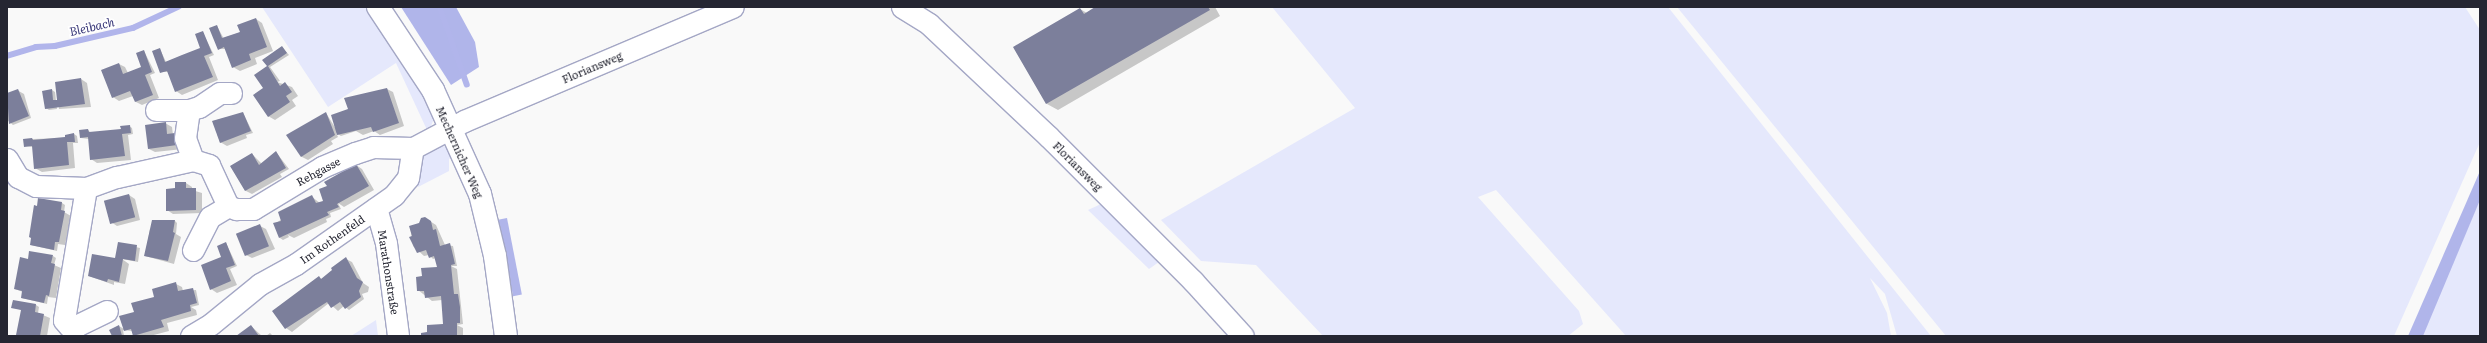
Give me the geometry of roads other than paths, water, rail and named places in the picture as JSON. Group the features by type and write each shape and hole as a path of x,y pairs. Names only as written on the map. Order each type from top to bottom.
{"street":[{"name":"Mechernicher Weg","path":"378,7 413,58 451,127 480,194 495,256 506,336"},
{"name":"Floriansweg","path":"451,127 733,7"},
{"name":"Floriansweg","path":"902,7 929,24 1048,137 1193,281 1243,336"},
{"path":"156,110 189,110 199,107 220,93 231,93"},
{"path":"189,110 185,138 193,160"},
{"path":"413,148 451,127"},
{"name":"Rehgasse","path":"228,206 236,209 253,209 322,167 373,147 413,148"},
{"name":"Im Rothenfeld","path":"191,336 211,324 260,284 296,264 401,189 408,178 413,148"},
{"path":"7,159 18,177 36,186 86,188 117,177 193,160 209,165 228,206 210,217 193,250"},
{"path":"86,188 64,320 66,331 107,311"},
{"name":"Marathonstraße","path":"376,208 386,243 398,336"}],"waterway":[{"name":"Bleibach","path":"7,56 36,47 55,46 133,28 178,7"},
{"path":"440,7 467,84"}]}
